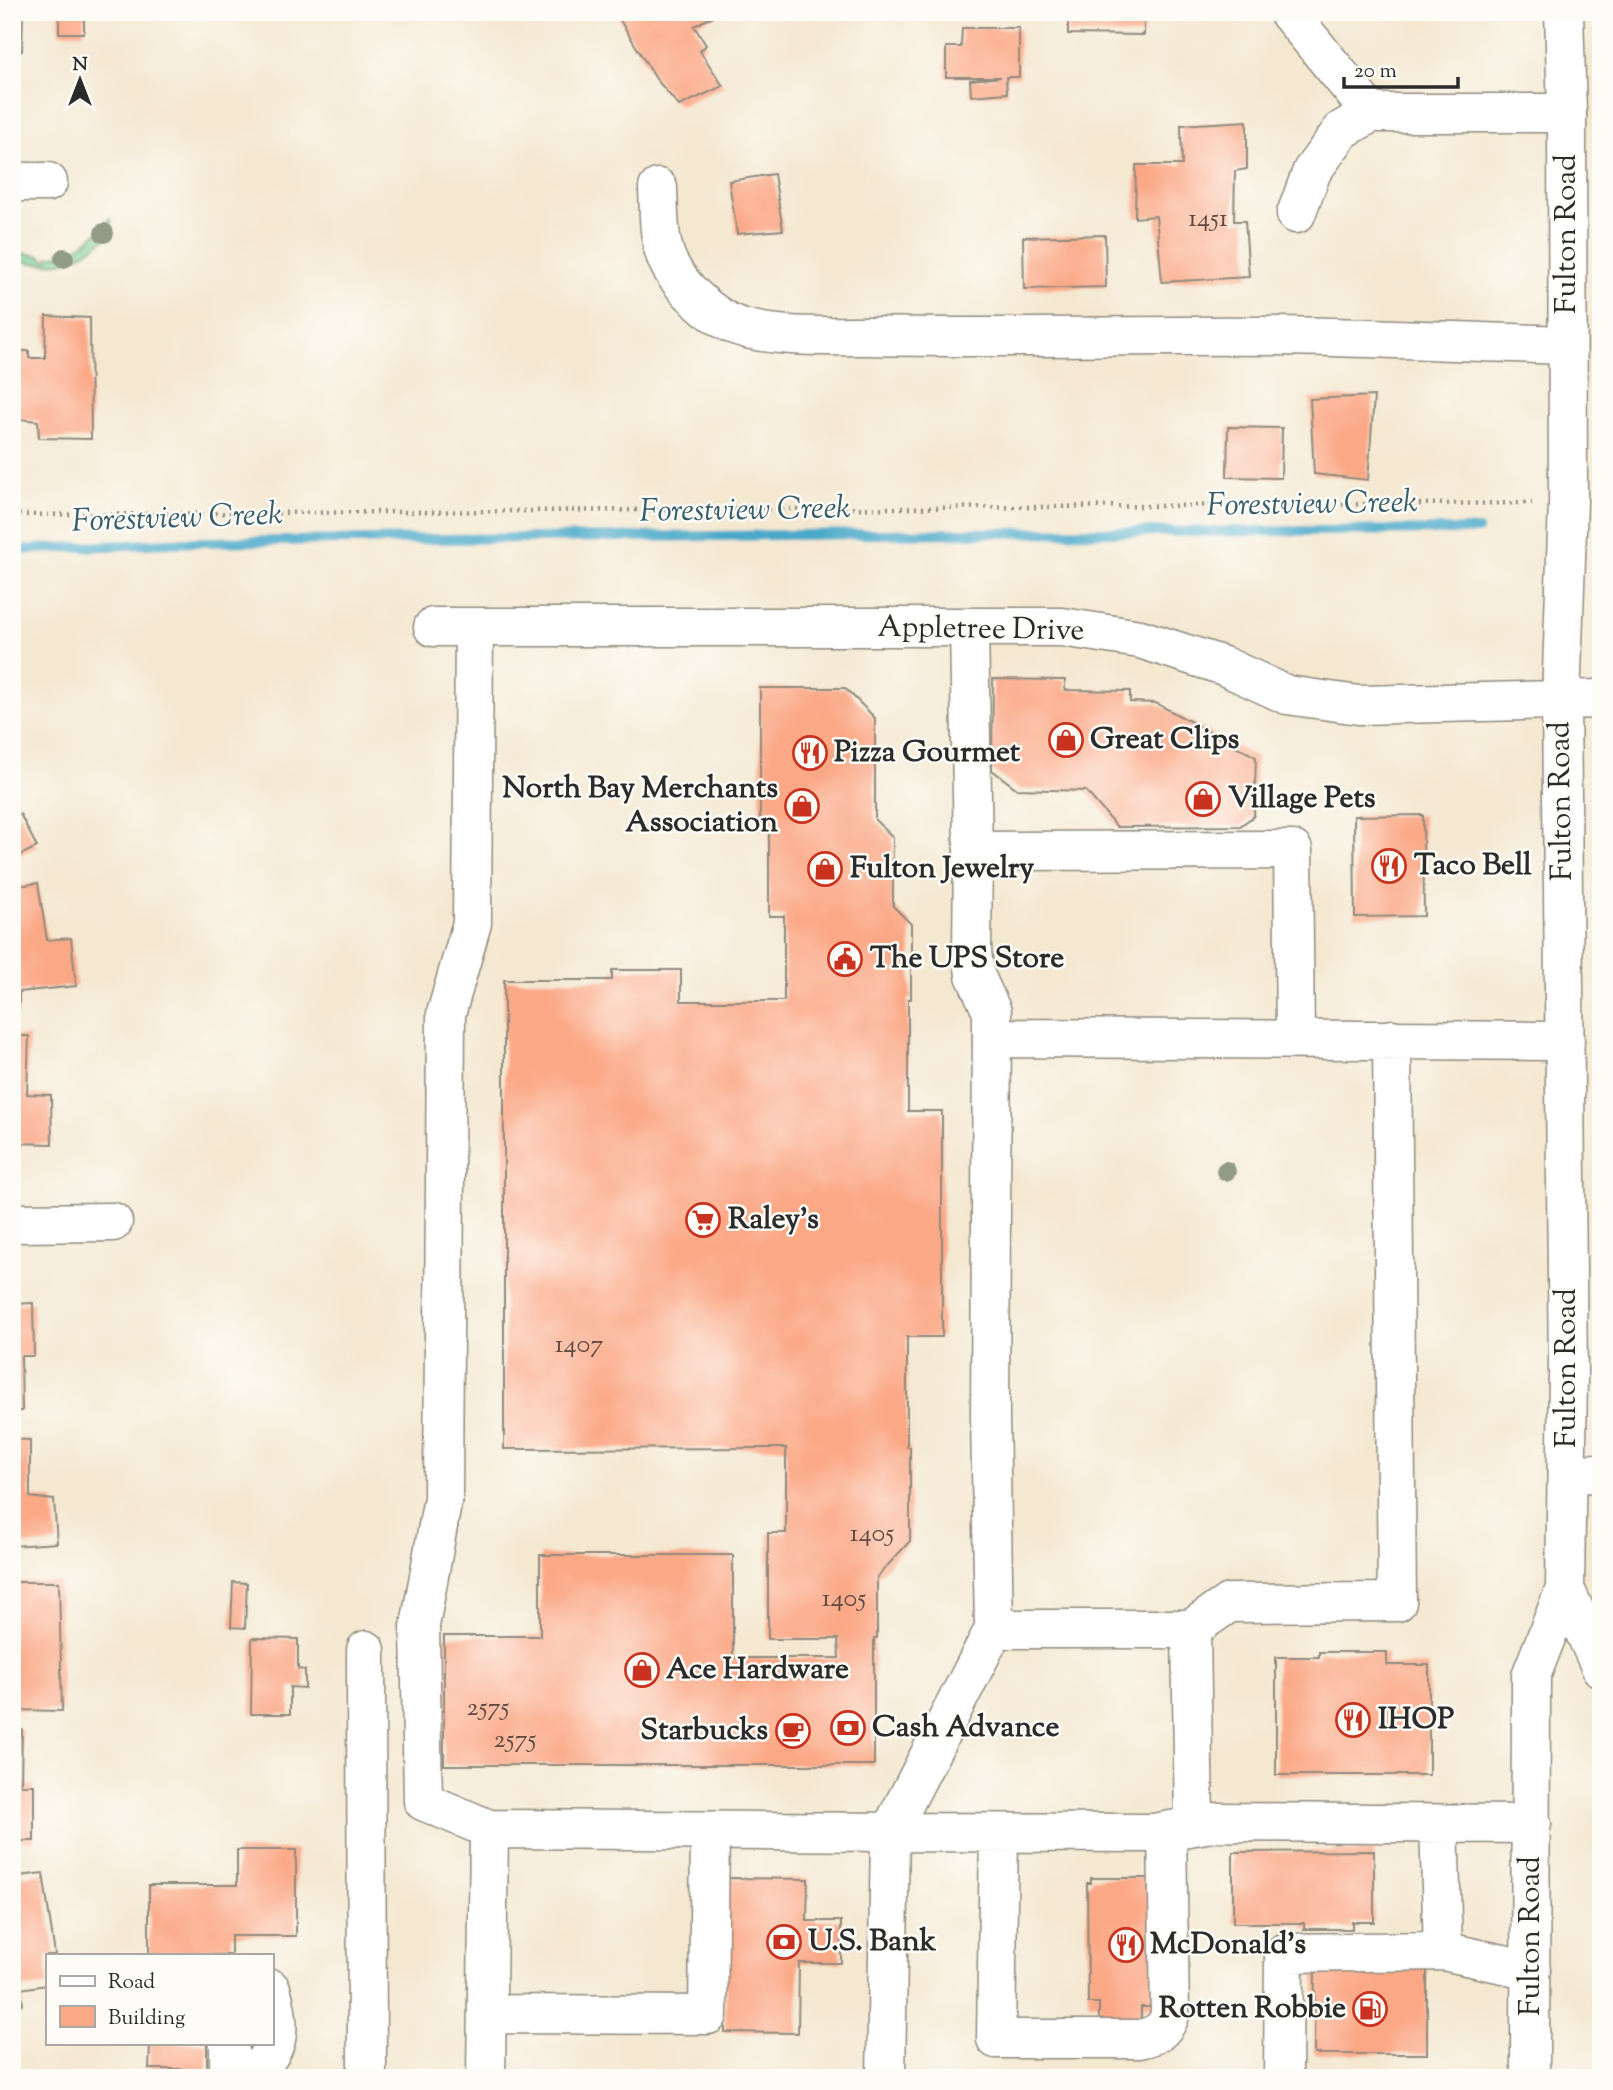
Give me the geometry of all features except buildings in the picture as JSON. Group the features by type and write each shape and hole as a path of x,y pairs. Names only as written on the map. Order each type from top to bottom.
{"street":[{"path":"1288,12 1371,113"},
{"name":"Fulton Road","path":"1530,2078 1531,1676 1564,1589 1584,1473 1565,1041 1561,701 1567,502 1567,113 1564,12"},
{"path":"1296,214 1312,171 1327,150 1342,130 1371,113 1567,113"},
{"path":"658,188 659,232 664,254 675,274 709,309 729,323 754,330 786,334 914,337 1276,336 1567,345"},
{"name":"Appletree Drive","path":"433,627 1062,627 1140,639 1224,666 1287,695 1359,705 1601,699"},
{"path":"474,627 472,923 446,1014 443,1498 420,1626 423,1801 489,1829 1154,1833 1217,1822 1532,1824"},
{"path":"886,2078 890,1832 994,1629 990,1417 992,1012 975,975 972,952 969,627"},
{"path":"973,851 1293,850 1295,1038"},
{"path":"992,1038 1565,1041"},
{"path":"994,1629 1191,1629 1228,1603 1396,1602 1392,1039"},
{"path":"12,1223 113,1222"},
{"name":"Fulton Road","path":"1564,1589 1601,1668"},
{"path":"999,1833 996,2039 1139,2039 1155,2036 1167,2025 1170,2015 1191,1629"},
{"path":"366,1650 367,2078"},
{"path":"1439,1824 1444,1951"},
{"path":"486,2078 489,1829"},
{"path":"487,2014 708,2015 710,1831"},
{"path":"1283,2078 1284,1953 1444,1951 1531,1970"},
{"path":"246,2078 265,2061 276,2045 278,2012 273,1996"},
{"path":"229,2044 229,2078"}],"path":[{"path":"12,515 1567,502"}],"green space":[{"path":"111,218 111,233 79,256 43,264 15,260 23,253 42,256 44,260 48,260 48,257 67,252 91,238"}],"waterway":[{"name":"Forestview Creek","path":"12,550 193,542 1478,530"}],"place":[{"name":"Great Clips","path":"1066,740"},
{"name":"Pizza Gourmet","path":"810,753"},
{"name":"Village Pets","path":"1203,799"},
{"name":"North Bay Merchants Association","path":"802,806"},
{"name":"Taco Bell","path":"1389,866"},
{"name":"Fulton Jewelry","path":"825,869"},
{"name":"The UPS Store","path":"845,959"},
{"name":"Raley's","path":"703,1220"},
{"name":"Ace Hardware","path":"642,1670"},
{"name":"IHOP","path":"1353,1720"},
{"name":"Cash Advance","path":"848,1728"},
{"name":"Starbucks","path":"793,1731"},
{"name":"U.S. Bank","path":"784,1942"},
{"name":"McDonald's","path":"1126,1945"},
{"name":"Rotten Robbie","path":"1370,2009"}]}
